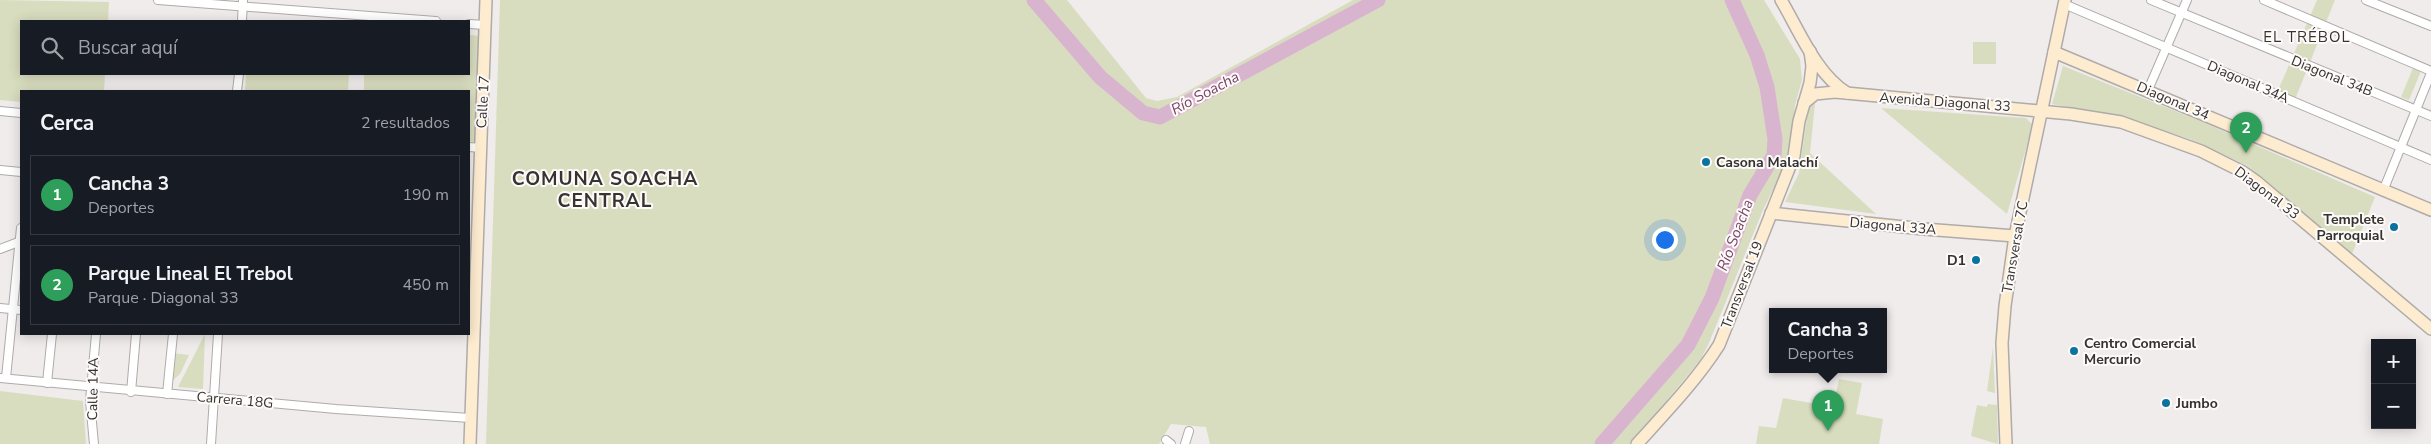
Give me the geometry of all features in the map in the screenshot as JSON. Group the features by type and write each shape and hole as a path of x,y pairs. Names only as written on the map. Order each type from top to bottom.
{"main road":[{"name":"Calle 17","path":"470,444 486,0"},
{"path":"1780,0 1810,51 1838,88 1848,94"},
{"path":"2054,52 2065,2"},
{"name":"Transversal 19","path":"1637,444 1681,395 1708,362 1719,345 1794,156 1799,120 1810,83 1812,66 1810,51"},
{"name":"Diagonal 34","path":"2054,52 2431,210"},
{"name":"Transversal 7C","path":"2006,444 2002,330 2015,236 2054,52"},
{"name":"Avenida Diagonal 33","path":"1804,103 1811,96 1822,92 2043,110"},
{"name":"Diagonal 33","path":"2043,110 2121,122 2201,151 2243,172 2431,328"},
{"name":"Diagonal 33A","path":"1770,213 1924,230 2015,236"}],"street":[{"path":"158,0 243,3 425,20"},
{"name":"Diagonal 34B","path":"2151,0 2431,116"},
{"path":"2148,90 2187,0"},
{"path":"2264,0 2431,72 2383,191"},
{"path":"2366,0 2431,26"},
{"name":"Diagonal 34A","path":"2065,2 2166,48 2431,160"},
{"path":"242,20 243,3"},
{"path":"470,24 485,25"},
{"path":"237,90 238,75"},
{"path":"0,110 20,113"},
{"path":"470,147 481,148"},
{"path":"0,170 20,172"},
{"path":"0,249 20,242"},
{"path":"3,378 17,310 20,259"},
{"path":"0,308 17,310"},
{"path":"47,383 52,335"},
{"name":"Calle 14A","path":"94,444 90,387 96,335"},
{"path":"131,392 136,335"},
{"path":"166,394 173,335"},
{"path":"212,444 218,335"},
{"name":"Carrera 18G","path":"3,378 131,392 470,418"},
{"path":"1185,444 1189,431"}],"green space":[{"path":"0,0 109,2 108,20 20,20 20,75 105,75 104,90 20,90 20,102 0,100"},
{"path":"500,0 1067,0 1146,98 1157,101 1177,97 1353,0 1764,0 1800,59 1802,80 1795,105 1792,143 1783,169 1763,210 1709,343 1701,359 1631,444 1210,444 1206,427 1171,424 1159,444 486,444"},
{"path":"2317,0 2335,0 2294,102 2276,95"},
{"path":"470,35 481,36 475,142 470,141 470,90 364,90 364,75 470,75"},
{"path":"1973,42 1996,42 1996,64 1973,64"},
{"path":"2063,66 2200,121 2375,197 2352,254 2248,166 2190,139 2122,117 2052,104"},
{"path":"2413,68 2421,71 2409,100 2401,97"},
{"path":"246,75 349,75 348,90 245,90"},
{"path":"1809,103 1815,103 1810,153 1876,214 1785,202 1799,173"},
{"path":"1881,108 2026,118 2033,125 2007,214"},
{"path":"204,335 205,335 203,389 178,387"},
{"path":"1993,347 1995,393 1987,391"},
{"path":"173,353 189,355 180,374 171,382"},
{"path":"1839,379 1862,383 1856,414 1883,419 1879,444 1756,444 1759,426 1776,428 1783,398 1833,407"},
{"path":"0,391 83,401 86,444 0,444"},
{"path":"1988,404 1997,405 1998,444 1971,436 1977,405 1987,407"}],"waterway":[{"name":"Río Soacha","path":"1034,0 1100,77 1143,113 1160,117 1378,0"},
{"name":"Río Soacha","path":"1602,444 1688,345 1712,298 1750,195 1774,155 1775,139 1767,87 1757,55 1732,0"}],"place":[{"name":"Parque Lineal El Trebol","path":"2246,153"},
{"name":"Casona Malachí","path":"1706,162"},
{"name":"Templete Parroquial","path":"2394,227"},
{"name":"D1","path":"1976,260"},
{"name":"Centro Comercial Mercurio","path":"2074,351"},
{"name":"Jumbo","path":"2166,403"},
{"name":"Cancha 3","path":"1828,431"}],"district":[{"name":"EL TRÉBOL","path":"2307,37"},
{"name":"COMUNA SOACHA CENTRAL","path":"605,190"}]}
